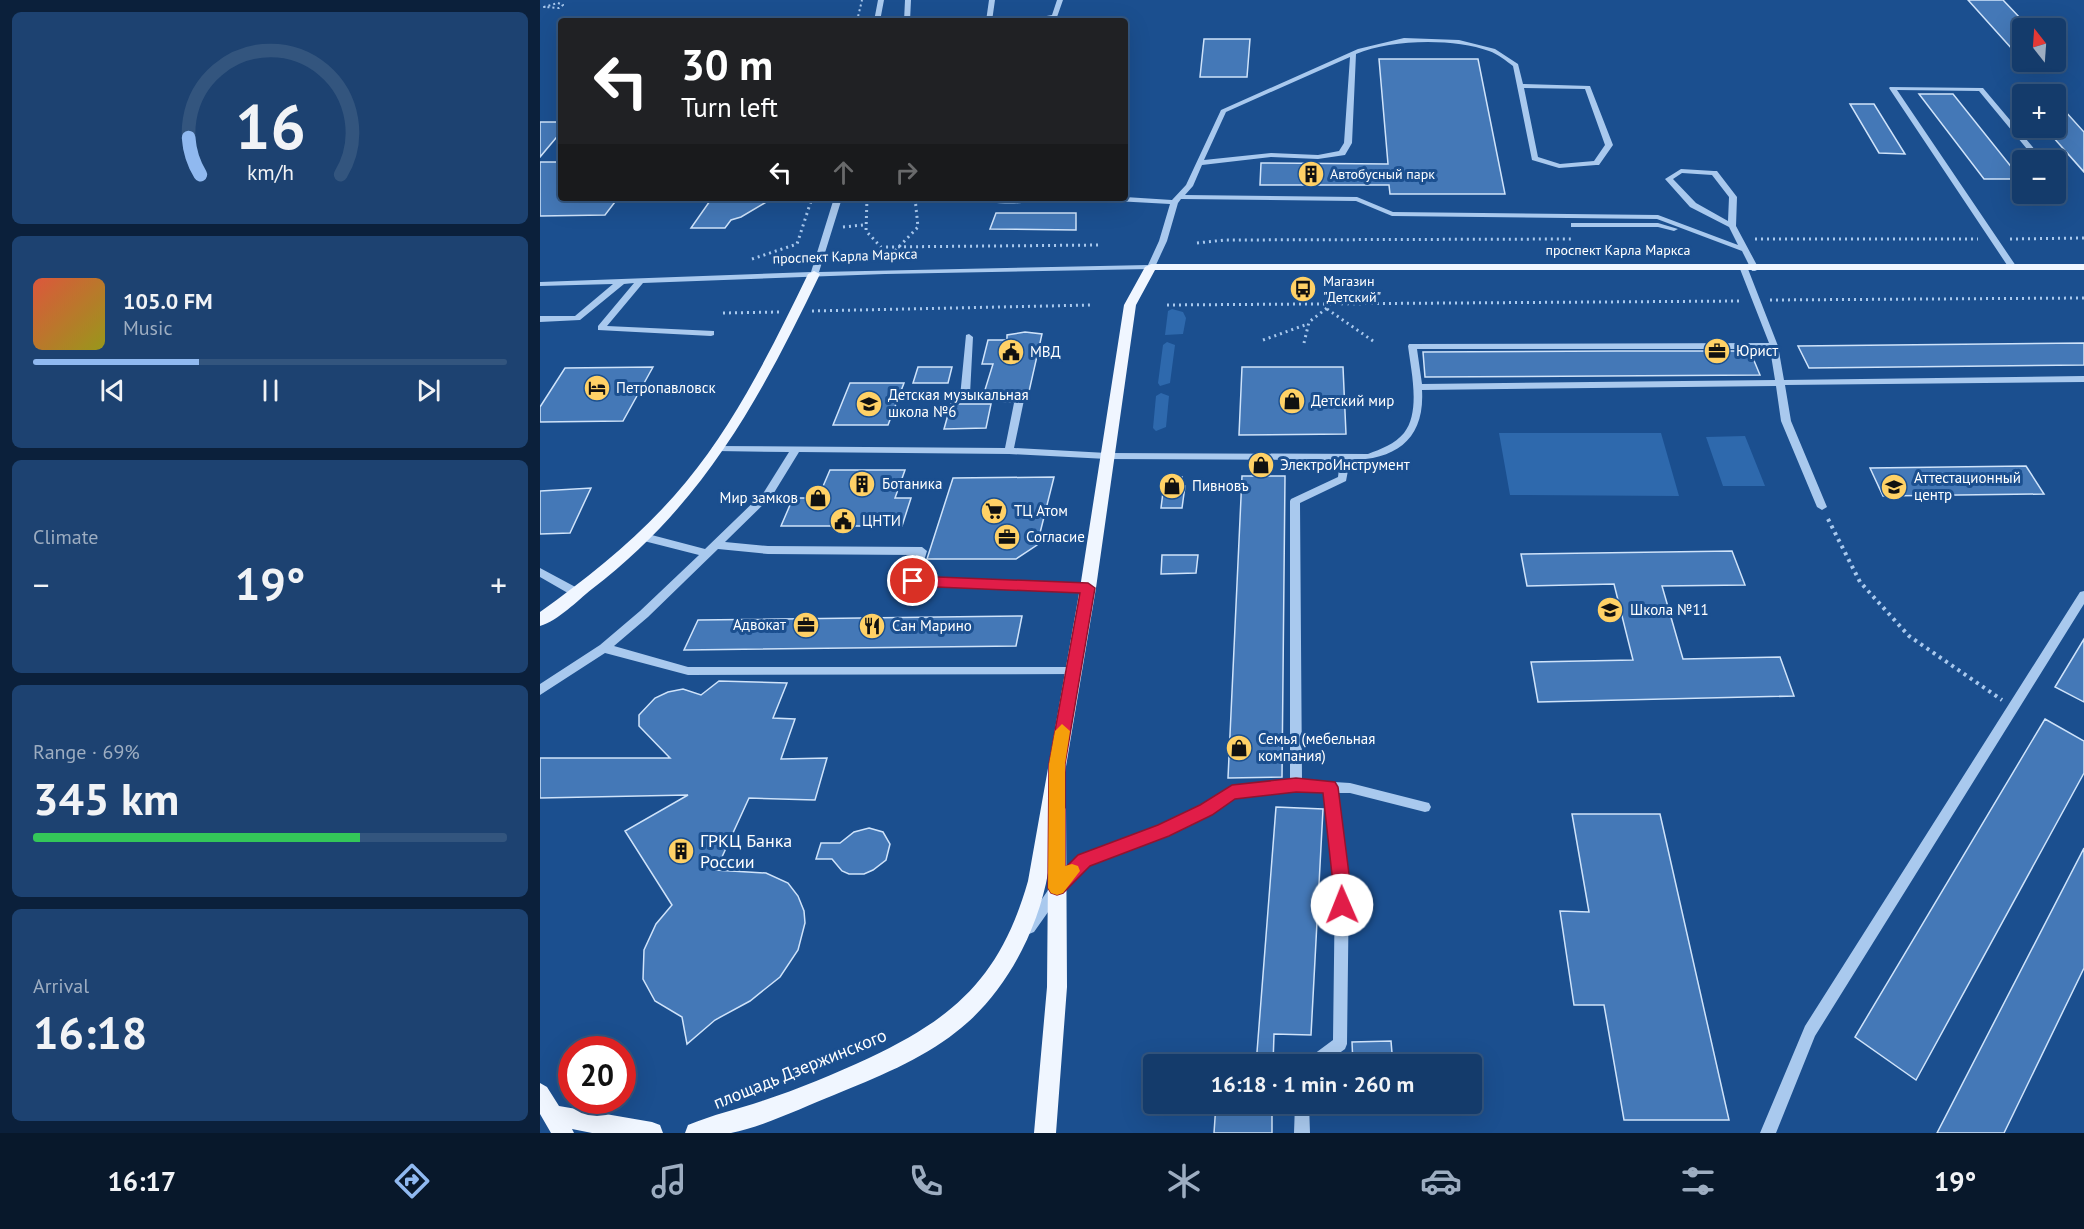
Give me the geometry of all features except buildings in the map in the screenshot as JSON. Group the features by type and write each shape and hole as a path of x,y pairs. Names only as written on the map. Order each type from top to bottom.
{"main road":[{"name":"проспект Карла Маркса","path":"1151,267 1750,269 2084,267"},
{"path":"1045,1133 1057,987 1057,764 1088,588 1130,305 1151,267"},
{"path":"540,620 577,593 644,537 676,503 717,448 765,373 814,274"},
{"name":"площадь Дзержинского","path":"696,1133 757,1114 855,1076 908,1050 957,1019 994,977 1023,921 1035,890 1057,764"},
{"path":"540,1094 558,1124 652,1133"}],"street":[{"path":"878,18 881,0"},
{"path":"907,18 908,0"},
{"path":"989,18 992,0"},
{"path":"1042,18 1055,16 1059,0"},
{"path":"1151,267 1177,200 1189,186 1223,111 1353,54 1404,40 1460,42 1493,50 1516,65 1535,158 1559,166 1596,163 1609,145 1588,87 1521,86"},
{"path":"1199,163 1271,155 1318,157 1342,153 1348,143 1353,54"},
{"path":"2012,267 1892,88 1981,89 2031,150"},
{"path":"1732,226 1693,205 1669,179 1681,171 1714,173 1733,197 1732,226 1745,250 1756,300 1774,346 1786,422 1822,507"},
{"path":"1128,199 1357,199 1392,214 1658,217 1745,250"},
{"path":"814,274 837,201"},
{"path":"1575,225 1658,225 1721,239"},
{"name":"проспект Карла Маркса","path":"540,284 814,274 1151,267"},
{"path":"540,319 577,318 624,280"},
{"path":"641,280 601,328 711,333"},
{"path":"969,337 965,397 1019,400 1009,451"},
{"path":"717,448 1009,451 1107,456 1369,457 1401,442 1416,423 1418,387 1412,346 1774,346"},
{"path":"1418,387 2084,379"},
{"path":"540,690 604,648 644,614 768,494 796,449"},
{"path":"1296,785 1295,501 1343,479 1345,457"},
{"path":"644,537 708,553"},
{"path":"716,545 768,550 922,551 913,581 1088,588"},
{"path":"540,572 577,593"},
{"path":"1768,1133 1810,1031 2084,595"},
{"path":"604,648 688,670 1072,671"},
{"path":"994,977 1057,888 1084,861 1163,831 1206,810 1232,792 1296,785 1350,788 1425,807"},
{"path":"1326,1054 1340,1044 1342,882 1330,787"},
{"path":"1302,1114 1302,1133"}],"path":[{"path":"858,18 862,0"},
{"path":"559,1 563,5 559,8 544,7 549,4 559,1"},
{"path":"752,259 796,244 811,201"},
{"path":"867,201 863,225 867,237 881,247 1101,245"},
{"path":"891,255 918,227 915,201"},
{"path":"1167,305 2084,298"},
{"path":"1263,340 1308,324 1333,304"},
{"path":"723,313 1093,305"},
{"path":"1327,309 1376,343"},
{"path":"1304,343 1308,324"},
{"path":"1822,507 1860,582 1909,636 2015,708"}],"shaded area":[{"path":"1172,309 1183,312 1186,318 1183,334 1165,335 1168,311"},
{"path":"1167,342 1175,345 1170,383 1160,386 1158,383 1163,345"},
{"path":"1161,393 1169,396 1166,427 1156,431 1153,428 1156,396"},
{"path":"1499,433 1661,433 1679,496 1510,495"},
{"path":"1745,436 1765,486 1723,486 1706,437"}],"slow traffic":[{"path":"1062,731 1057,764 1057,888 1072,871"}],"place":[{"name":"Автобусный парк","path":"1311,174"},
{"name":"Магазин \"Детский\"","path":"1303,289"},
{"name":"Юрист","path":"1717,351"},
{"name":"МВД","path":"1011,352"},
{"name":"Петропавловск","path":"597,388"},
{"name":"Детский мир","path":"1292,401"},
{"name":"Детская музыкальная школа №6","path":"869,404"},
{"name":"ЭлектроИнструмент","path":"1261,465"},
{"name":"Ботаника","path":"862,484"},
{"name":"Пивновъ","path":"1172,486"},
{"name":"Аттестационный центр","path":"1894,487"},
{"name":"Мир замков","path":"818,498"},
{"name":"ТЦ Атом","path":"994,511"},
{"name":"ЦНТИ","path":"843,521"},
{"name":"Согласие","path":"1007,537"},
{"name":"Школа №11","path":"1610,610"},
{"name":"Адвокат","path":"806,625"},
{"name":"Сан Марино","path":"872,626"},
{"name":"Семья (мебельная компания)","path":"1239,748"},
{"name":"ГРКЦ Банка России","path":"681,851"}],"route":[{"path":"913,581 1088,588 1057,764 1057,888 1084,861 1163,831 1206,810 1232,792 1296,785 1330,787 1342,882 1342,905"}]}
